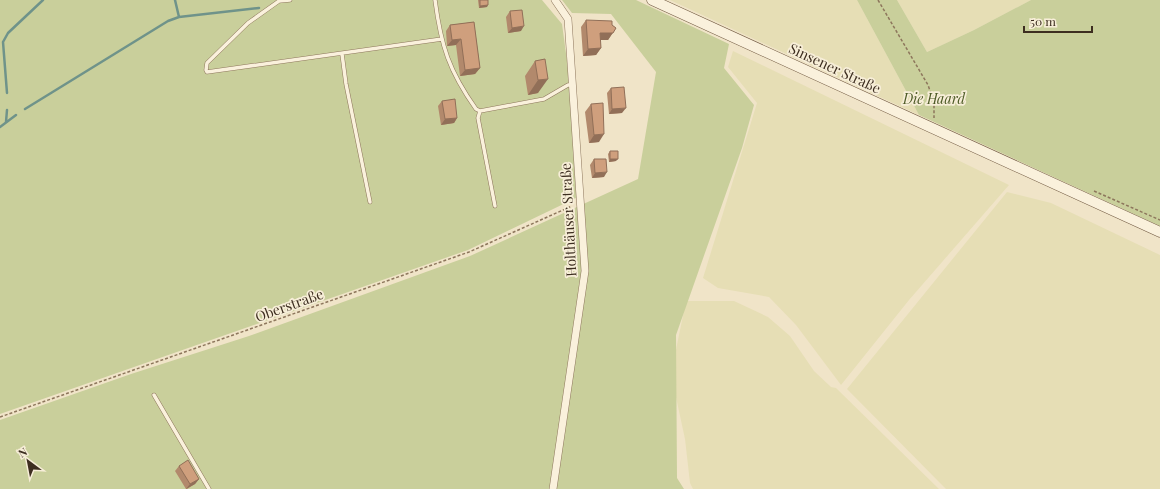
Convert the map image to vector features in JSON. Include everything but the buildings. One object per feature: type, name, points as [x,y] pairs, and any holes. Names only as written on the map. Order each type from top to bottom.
[{"type":"main road","name":"Sinsener Straße","points":[[652,0],[1160,232]]},
{"type":"street","name":"Holthäuser Straße","points":[[553,489],[585,271],[574,84],[568,19],[555,0]]},
{"type":"lane","points":[[290,0],[279,1],[248,23],[207,63],[206,70],[208,72],[232,69],[442,39]]},
{"type":"lane","points":[[435,0],[444,52],[456,80],[476,109],[480,111],[544,99],[568,85],[574,84]]},
{"type":"lane","points":[[342,54],[346,84],[370,202]]},
{"type":"lane","points":[[480,111],[478,118],[495,206]]},
{"type":"lane","points":[[154,395],[209,489]]},
{"type":"path","points":[[878,0],[928,84],[934,102],[934,118],[930,127]]},
{"type":"path","name":"Oberstraße","points":[[0,417],[469,252],[580,202]]},
{"type":"shaded area","points":[[670,0],[857,0],[919,115]]},
{"type":"shaded area","points":[[897,0],[1031,0],[974,30],[927,52]]},
{"type":"shaded area","points":[[733,51],[1009,185],[909,300],[841,385],[796,325],[769,297],[718,288],[703,278],[757,103],[728,67]]},
{"type":"shaded area","points":[[1007,192],[1051,203],[1160,255],[1160,489],[946,489],[847,389]]},
{"type":"shaded area","points":[[686,301],[734,301],[768,317],[790,336],[814,371],[831,387],[836,388],[939,489],[693,489],[690,483],[685,439],[671,374]]},
{"type":"green space","points":[[0,0],[542,0],[562,24],[570,83],[576,198],[468,250],[0,414]]},
{"type":"green space","points":[[562,0],[636,0],[729,44],[724,68],[754,105],[742,148],[676,335],[677,478],[684,489],[0,489],[0,420],[131,374],[249,336],[470,256],[638,179],[656,72],[611,14],[572,13]]},
{"type":"green space","name":"Die Haard","points":[[857,0],[897,0],[927,52],[974,30],[1031,0],[1160,0],[1160,226],[919,115]]},
{"type":"waterway","points":[[7,93],[3,42],[8,33],[43,0]]},
{"type":"waterway","points":[[175,0],[179,17]]},
{"type":"waterway","points":[[25,109],[168,21],[179,17],[259,8]]},
{"type":"waterway","points":[[6,122],[7,110]]},
{"type":"waterway","points":[[0,127],[16,115]]}]
